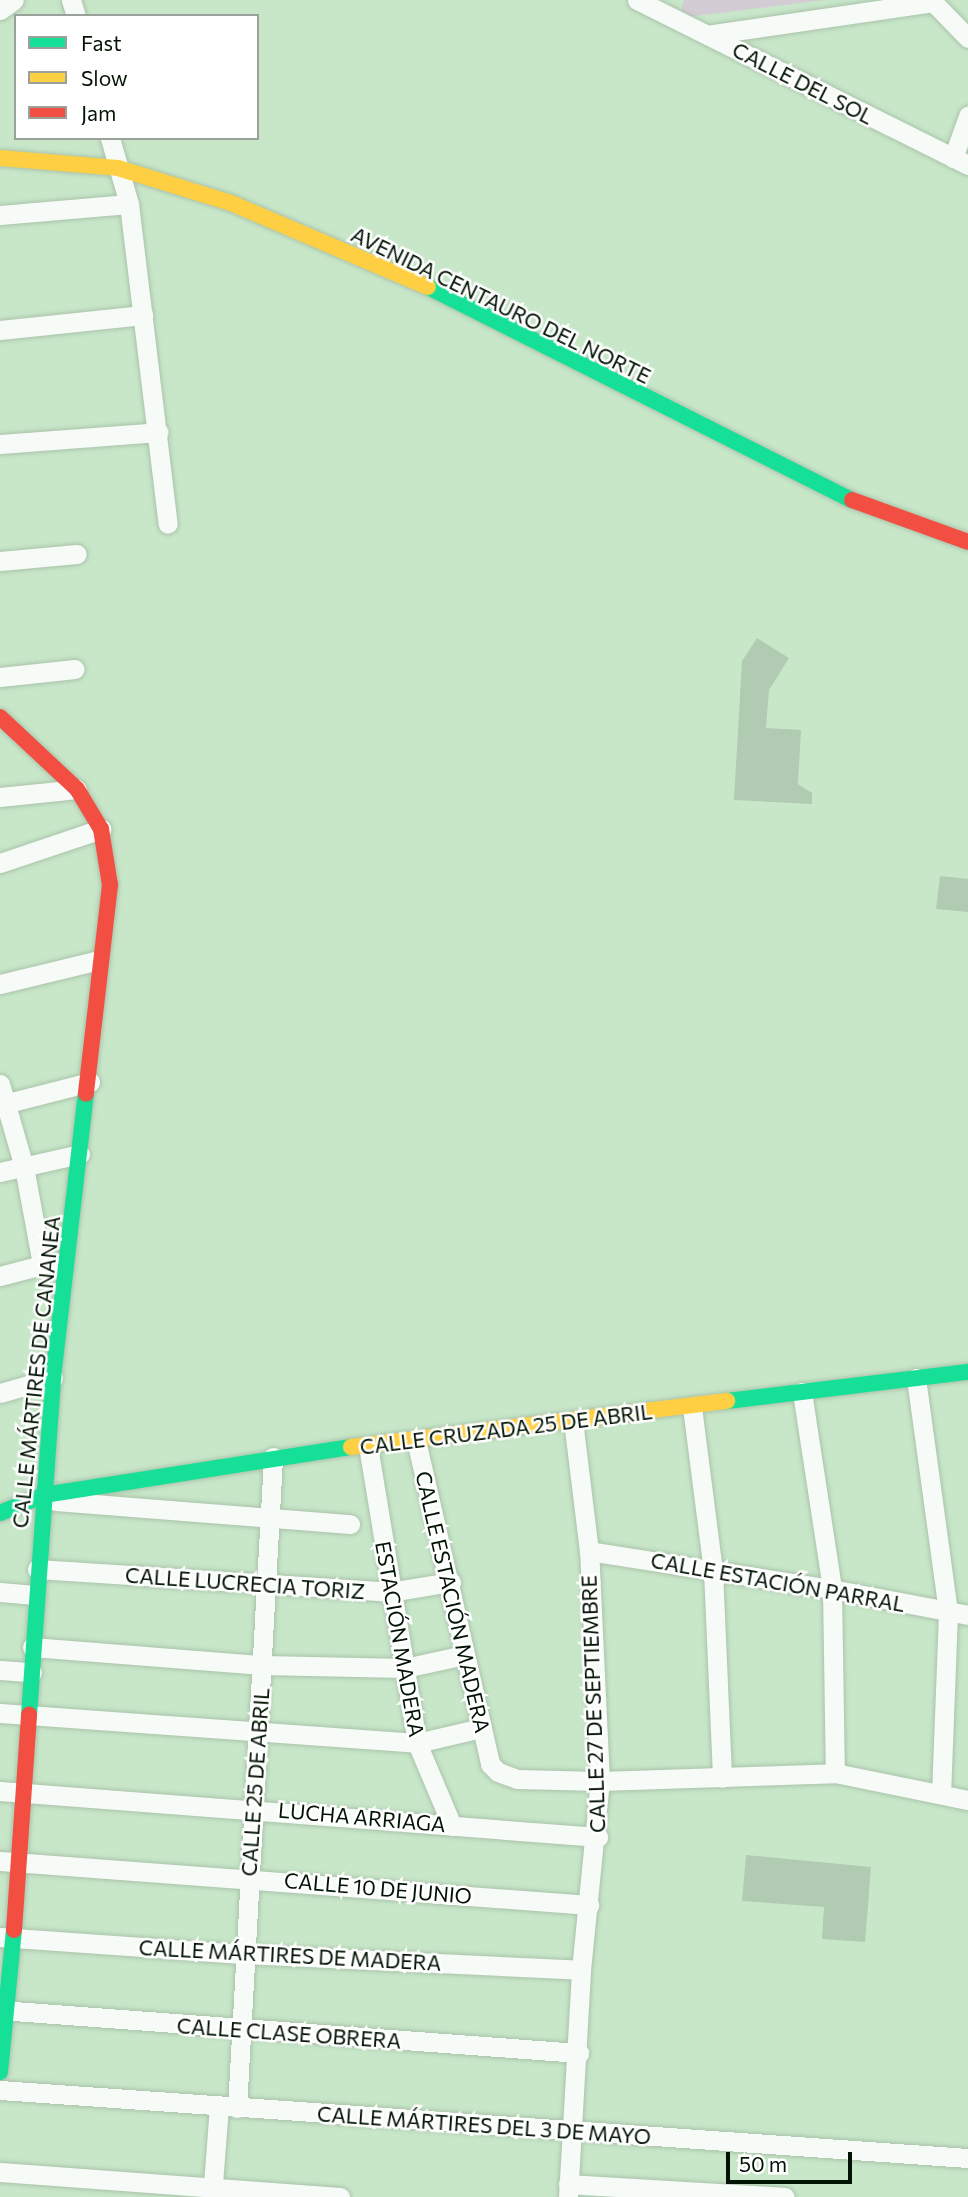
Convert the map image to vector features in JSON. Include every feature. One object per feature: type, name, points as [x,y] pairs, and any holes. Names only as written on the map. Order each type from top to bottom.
[{"type":"street","points":[[0,10],[14,0]]},
{"type":"street","points":[[706,35],[932,1],[968,38]]},
{"type":"street","name":"CALLE DEL SOL","points":[[648,3],[706,35],[960,161]]},
{"type":"street","points":[[960,161],[968,116]]},
{"type":"street","points":[[111,140],[129,204],[169,524]]},
{"type":"street","name":"AVENIDA CENTAURO DEL NORTE","points":[[0,158],[118,168],[231,203],[398,272],[838,495],[968,542]]},
{"type":"street","points":[[0,215],[129,204]]},
{"type":"street","points":[[0,330],[143,316]]},
{"type":"street","points":[[0,444],[159,432]]},
{"type":"street","points":[[0,561],[76,554]]},
{"type":"street","points":[[0,677],[75,669]]},
{"type":"street","name":"CALLE MÁRTIRES DE CANANEA","points":[[0,717],[77,789],[101,829],[110,885],[99,960],[90,1082],[53,1378],[35,1595],[21,1863],[7,1937],[0,2072]]},
{"type":"street","points":[[0,797],[77,789]]},
{"type":"street","points":[[0,863],[101,829]]},
{"type":"street","points":[[0,984],[99,960]]},
{"type":"street","points":[[3,1104],[90,1082]]},
{"type":"street","points":[[0,1084],[3,1104],[24,1167],[42,1264]]},
{"type":"street","points":[[0,1172],[79,1154]]},
{"type":"street","points":[[0,1276],[69,1258]]},
{"type":"street","name":"CALLE CRUZADA 25 DE ABRIL","points":[[0,1513],[44,1498],[273,1457],[968,1372]]},
{"type":"street","points":[[0,1393],[53,1378]]},
{"type":"street","points":[[916,1378],[948,1613],[941,1794]]},
{"type":"street","points":[[802,1392],[832,1589],[835,1773]]},
{"type":"street","points":[[692,1407],[713,1570],[722,1778]]},
{"type":"street","name":"CALLE 27 DE SEPTIEMBRE","points":[[568,2190],[570,2132],[579,2053],[581,1970],[598,1837],[600,1781],[589,1551],[573,1421]]},
{"type":"street","name":"CALLE ESTACIÓN MADERA","points":[[416,1440],[451,1582],[464,1655],[489,1764],[517,1779],[600,1781]]},
{"type":"street","name":"ESTACIÓN MADERA","points":[[369,1446],[390,1592],[417,1743],[452,1826]]},
{"type":"street","name":"CALLE 25 DE ABRIL","points":[[212,2193],[239,2030],[268,1587],[273,1457]]},
{"type":"street","points":[[44,1498],[272,1515],[350,1524]]},
{"type":"street","name":"CALLE ESTACIÓN PARRAL","points":[[589,1551],[832,1589],[968,1615]]},
{"type":"street","name":"CALLE LUCRECIA TORIZ","points":[[37,1569],[268,1587],[390,1592],[451,1582]]},
{"type":"street","points":[[0,1592],[35,1595]]},
{"type":"street","points":[[32,1647],[262,1665],[405,1668],[464,1655]]},
{"type":"street","points":[[0,1670],[32,1672]]},
{"type":"street","points":[[0,1713],[417,1743],[481,1728]]},
{"type":"street","points":[[600,1781],[835,1773],[968,1800]]},
{"type":"street","name":"LUCHA ARRIAGA","points":[[0,1791],[252,1808],[598,1837]]},
{"type":"street","name":"CALLE 10 DE JUNIO","points":[[0,1861],[589,1905]]},
{"type":"street","name":"CALLE MÁRTIRES DE MADERA","points":[[7,1937],[245,1954],[581,1970]]},
{"type":"street","name":"CALLE CLASE OBRERA","points":[[4,2011],[579,2053]]},
{"type":"street","name":"CALLE MÁRTIRES DEL 3 DE MAYO","points":[[0,2090],[968,2158]]},
{"type":"street","points":[[0,2172],[212,2193],[340,2197]]},
{"type":"street","points":[[568,2190],[785,2197]]},
{"type":"shaded area","points":[[684,0],[825,0],[679,18]]},
{"type":"building","points":[[757,638],[789,658],[769,690],[766,728],[801,730],[798,784],[812,793],[812,804],[734,800],[742,661]]},
{"type":"building","points":[[940,876],[968,879],[968,912],[936,909]]},
{"type":"building","points":[[746,1855],[871,1867],[865,1942],[822,1939],[824,1907],[742,1901]]},
{"type":"traffic: fast","points":[[428,287],[852,500]]},
{"type":"traffic: fast","points":[[29,1715],[53,1378],[86,1094]]},
{"type":"traffic: fast","points":[[727,1401],[968,1372]]},
{"type":"traffic: fast","points":[[0,1513],[44,1495],[351,1447]]},
{"type":"traffic: fast","points":[[0,2072],[14,1930]]},
{"type":"traffic: slow","points":[[0,158],[118,168],[231,203],[428,287]]},
{"type":"traffic: slow","points":[[351,1447],[727,1401]]},
{"type":"traffic: jam","points":[[852,500],[968,542]]},
{"type":"traffic: jam","points":[[0,717],[77,789],[101,829],[110,885],[86,1094]]},
{"type":"traffic: jam","points":[[14,1930],[29,1715]]}]
